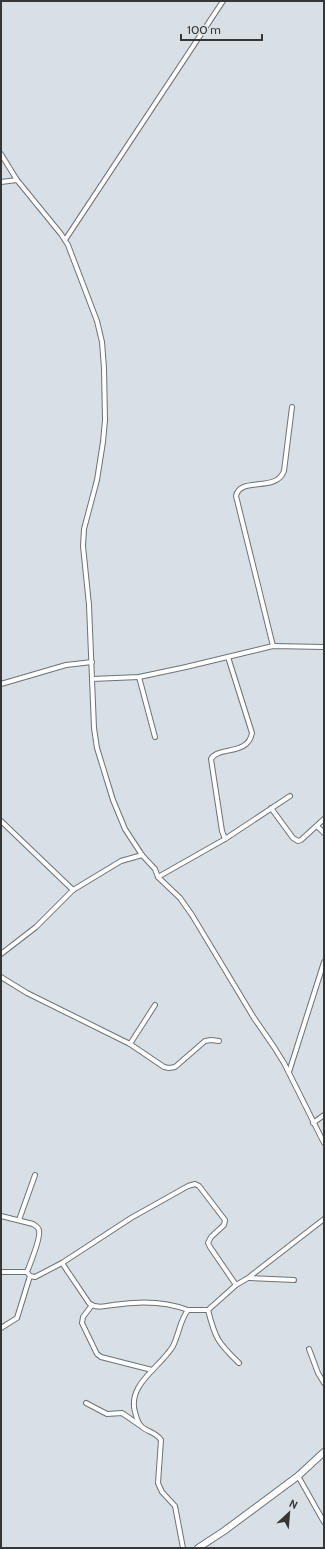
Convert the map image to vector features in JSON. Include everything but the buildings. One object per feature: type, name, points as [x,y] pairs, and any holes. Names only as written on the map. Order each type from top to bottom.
[{"type":"street","points":[[65,240],[223,1]]},
{"type":"street","points":[[1,154],[17,180],[65,240],[98,321],[102,342],[105,420],[103,442],[96,480],[84,529],[83,546],[89,605],[94,728],[97,748],[119,816],[125,829],[142,854],[155,869],[158,877],[180,898],[192,915],[254,1018],[274,1046],[289,1072],[324,1143]]},
{"type":"street","points":[[1,182],[17,180]]},
{"type":"street","points":[[272,646],[236,496],[237,492],[241,488],[276,481],[282,477],[292,407]]},
{"type":"street","points":[[92,679],[139,677],[272,646],[324,647]]},
{"type":"street","points":[[225,839],[222,831],[211,759],[215,755],[243,746],[249,742],[252,733],[228,657]]},
{"type":"street","points":[[1,684],[66,665],[92,662]]},
{"type":"street","points":[[139,677],[155,737]]},
{"type":"street","points":[[158,877],[225,839],[290,796]]},
{"type":"street","points":[[271,808],[296,840],[302,840],[324,819]]},
{"type":"street","points":[[1,821],[73,890]]},
{"type":"street","points":[[317,826],[324,833]]},
{"type":"street","points":[[1,954],[36,927],[73,890],[121,861],[142,854]]},
{"type":"street","points":[[289,1072],[324,962]]},
{"type":"street","points":[[1,977],[27,993],[130,1044],[164,1067],[175,1067],[202,1043],[208,1040],[219,1041]]},
{"type":"street","points":[[130,1044],[155,1005]]},
{"type":"street","points":[[313,1123],[324,1115]]},
{"type":"street","points":[[19,1220],[35,1175]]},
{"type":"street","points":[[27,1272],[30,1276],[35,1277],[62,1263],[131,1218],[188,1186],[195,1184],[199,1186],[225,1220],[224,1225],[211,1237],[208,1243],[236,1285]]},
{"type":"street","points":[[1,1216],[33,1224],[37,1226],[39,1230],[38,1238],[27,1272]]},
{"type":"street","points":[[62,1263],[92,1305],[154,1303],[169,1304],[188,1310],[208,1310],[236,1285],[248,1278],[324,1219]]},
{"type":"street","points":[[1,1272],[27,1272]]},
{"type":"street","points":[[1,1328],[17,1318],[30,1276]]},
{"type":"street","points":[[248,1278],[294,1280]]},
{"type":"street","points":[[92,1305],[83,1317],[82,1323],[97,1354],[106,1359],[152,1370]]},
{"type":"street","points":[[141,1426],[133,1406],[134,1398],[141,1383],[172,1347],[184,1315],[188,1310]]},
{"type":"street","points":[[208,1310],[213,1330],[218,1340],[239,1363]]},
{"type":"street","points":[[309,1349],[318,1373],[324,1383]]},
{"type":"street","points":[[86,1403],[108,1414],[122,1413],[153,1432],[160,1440],[158,1483],[162,1492],[175,1506],[183,1548]]},
{"type":"street","points":[[198,1548],[224,1531],[298,1476],[324,1452]]},
{"type":"street","points":[[298,1476],[324,1522]]}]
